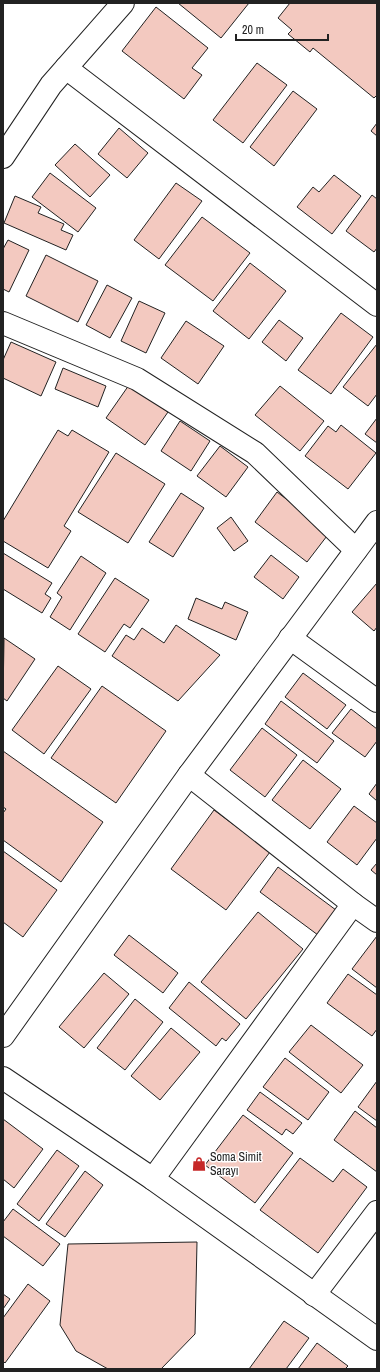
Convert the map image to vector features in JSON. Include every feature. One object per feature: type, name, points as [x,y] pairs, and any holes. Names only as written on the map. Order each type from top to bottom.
[{"type":"street","points":[[3,157],[51,85],[123,3]]},
{"type":"street","points":[[66,68],[377,306]]},
{"type":"street","points":[[3,323],[137,379],[248,449],[356,550]]},
{"type":"street","points":[[3,1036],[189,775],[377,522]]},
{"type":"street","points":[[290,638],[377,701]]},
{"type":"street","points":[[189,775],[353,904],[377,921]]},
{"type":"street","points":[[153,1179],[353,904]]},
{"type":"street","points":[[3,1078],[153,1179],[377,1339]]},
{"type":"street","points":[[314,1295],[377,1212]]},
{"type":"building","points":[[178,3],[249,3],[221,38]]},
{"type":"building","points":[[290,3],[377,4],[377,95],[374,98],[313,48],[310,52],[288,34],[292,30],[278,18]]},
{"type":"building","points":[[156,7],[208,48],[192,68],[202,75],[184,99],[122,51]]},
{"type":"building","points":[[257,63],[287,85],[243,143],[213,120]]},
{"type":"building","points":[[293,91],[317,109],[274,166],[250,147]]},
{"type":"building","points":[[377,123],[377,136],[371,131]]},
{"type":"building","points":[[119,128],[148,153],[127,178],[98,154]]},
{"type":"building","points":[[75,144],[110,175],[90,197],[55,165]]},
{"type":"building","points":[[50,173],[96,208],[78,232],[32,197]]},
{"type":"building","points":[[334,175],[361,196],[332,234],[297,207],[313,187],[319,192]]},
{"type":"building","points":[[176,183],[202,201],[159,259],[134,240]]},
{"type":"building","points":[[372,195],[377,199],[377,248],[374,252],[346,231]]},
{"type":"building","points":[[15,196],[41,207],[38,213],[64,224],[61,230],[73,235],[66,250],[4,223]]},
{"type":"building","points":[[202,217],[250,253],[213,301],[165,265]]},
{"type":"building","points":[[8,240],[29,250],[9,292],[3,289],[3,249]]},
{"type":"building","points":[[46,255],[98,281],[78,322],[26,296]]},
{"type":"building","points":[[250,263],[286,291],[249,339],[213,311]]},
{"type":"building","points":[[107,285],[132,298],[110,338],[86,325]]},
{"type":"building","points":[[139,301],[165,313],[146,353],[121,341]]},
{"type":"building","points":[[341,313],[373,337],[331,394],[298,370]]},
{"type":"building","points":[[279,320],[303,338],[286,361],[262,342]]},
{"type":"building","points":[[186,321],[224,346],[198,384],[161,358]]},
{"type":"building","points":[[11,342],[56,362],[41,396],[3,378],[3,360]]},
{"type":"building","points":[[377,344],[377,394],[368,406],[343,387]]},
{"type":"building","points":[[63,368],[106,386],[98,407],[55,389]]},
{"type":"building","points":[[129,385],[168,412],[145,445],[106,418]]},
{"type":"building","points":[[280,386],[324,421],[300,451],[255,415]]},
{"type":"building","points":[[377,418],[377,443],[365,434]]},
{"type":"building","points":[[180,421],[210,441],[191,471],[161,451]]},
{"type":"building","points":[[341,425],[376,453],[348,489],[305,456],[328,426],[336,432]]},
{"type":"building","points":[[58,430],[68,436],[72,430],[109,452],[64,526],[71,531],[48,568],[3,541],[3,521]]},
{"type":"building","points":[[220,446],[248,467],[226,497],[197,476]]},
{"type":"building","points":[[116,453],[165,484],[128,543],[78,512]]},
{"type":"building","points":[[277,492],[330,532],[307,562],[255,522]]},
{"type":"building","points":[[181,493],[204,508],[173,557],[149,542]]},
{"type":"building","points":[[231,517],[248,541],[234,551],[217,528]]},
{"type":"building","points":[[3,553],[52,583],[45,594],[51,598],[42,613],[3,589]]},
{"type":"building","points":[[271,555],[299,577],[283,599],[254,577]]},
{"type":"building","points":[[81,556],[106,573],[70,630],[50,617],[62,597],[57,593]]},
{"type":"building","points":[[115,578],[149,600],[130,628],[124,624],[105,652],[78,634]]},
{"type":"building","points":[[377,583],[377,627],[374,631],[352,612]]},
{"type":"building","points":[[196,598],[222,609],[225,602],[248,612],[236,640],[188,619]]},
{"type":"building","points":[[176,625],[220,655],[178,701],[112,656],[126,635],[134,640],[142,628],[164,643]]},
{"type":"building","points":[[4,638],[35,659],[7,701],[3,698]]},
{"type":"building","points":[[58,666],[91,689],[44,754],[12,730]]},
{"type":"building","points":[[303,673],[346,705],[327,729],[285,697]]},
{"type":"building","points":[[102,686],[166,731],[116,803],[51,758]]},
{"type":"building","points":[[281,701],[334,741],[317,763],[265,724]]},
{"type":"building","points":[[351,709],[377,729],[377,741],[365,757],[332,733]]},
{"type":"building","points":[[262,728],[297,755],[265,797],[230,770]]},
{"type":"building","points":[[3,751],[103,822],[61,882],[3,840],[3,813],[6,809],[3,807]]},
{"type":"building","points":[[303,760],[341,789],[310,829],[272,800]]},
{"type":"building","points":[[377,783],[377,801],[369,794]]},
{"type":"building","points":[[354,806],[377,823],[377,838],[357,865],[327,842]]},
{"type":"building","points":[[214,810],[270,852],[226,910],[171,869]]},
{"type":"building","points":[[3,851],[57,890],[23,937],[3,922]]},
{"type":"building","points":[[377,863],[377,875],[371,870]]},
{"type":"building","points":[[278,867],[340,913],[322,938],[260,892]]},
{"type":"building","points":[[258,912],[303,949],[246,1019],[201,982]]},
{"type":"building","points":[[129,935],[178,973],[163,993],[114,955]]},
{"type":"building","points":[[377,936],[377,988],[352,969]]},
{"type":"building","points":[[104,973],[129,994],[84,1048],[59,1027]]},
{"type":"building","points":[[348,974],[377,995],[377,1029],[372,1036],[327,1003]]},
{"type":"building","points":[[189,982],[240,1024],[226,1041],[222,1038],[216,1046],[169,1008]]},
{"type":"building","points":[[135,999],[163,1022],[125,1070],[97,1048]]},
{"type":"building","points":[[311,1025],[363,1065],[341,1093],[289,1052]]},
{"type":"building","points":[[171,1028],[200,1052],[160,1100],[131,1076]]},
{"type":"building","points":[[285,1058],[329,1092],[308,1120],[263,1087]]},
{"type":"building","points":[[377,1081],[377,1121],[358,1107]]},
{"type":"building","points":[[260,1092],[302,1123],[293,1134],[286,1129],[282,1135],[247,1110]]},
{"type":"building","points":[[355,1111],[377,1128],[377,1172],[334,1140]]},
{"type":"building","points":[[243,1115],[293,1153],[255,1203],[205,1165]]},
{"type":"building","points":[[3,1119],[43,1149],[14,1188],[3,1179]]},
{"type":"building","points":[[57,1150],[79,1166],[39,1221],[17,1204]]},
{"type":"building","points":[[300,1158],[333,1182],[343,1169],[367,1187],[318,1253],[260,1210]]},
{"type":"building","points":[[85,1171],[103,1185],[65,1237],[46,1224]]},
{"type":"building","points":[[13,1209],[60,1244],[43,1266],[3,1236],[3,1222]]},
{"type":"building","points":[[197,1242],[195,1334],[161,1369],[108,1369],[76,1351],[60,1325],[68,1244]]},
{"type":"building","points":[[28,1284],[50,1301],[5,1363],[3,1361],[3,1318]]},
{"type":"building","points":[[3,1294],[10,1299],[3,1309]]},
{"type":"building","points":[[284,1321],[309,1338],[286,1369],[249,1369]]},
{"type":"building","points":[[317,1343],[348,1366],[345,1369],[298,1369]]},
{"type":"place","name":"Soma Simit Sarayı","points":[[199,1164]]}]
